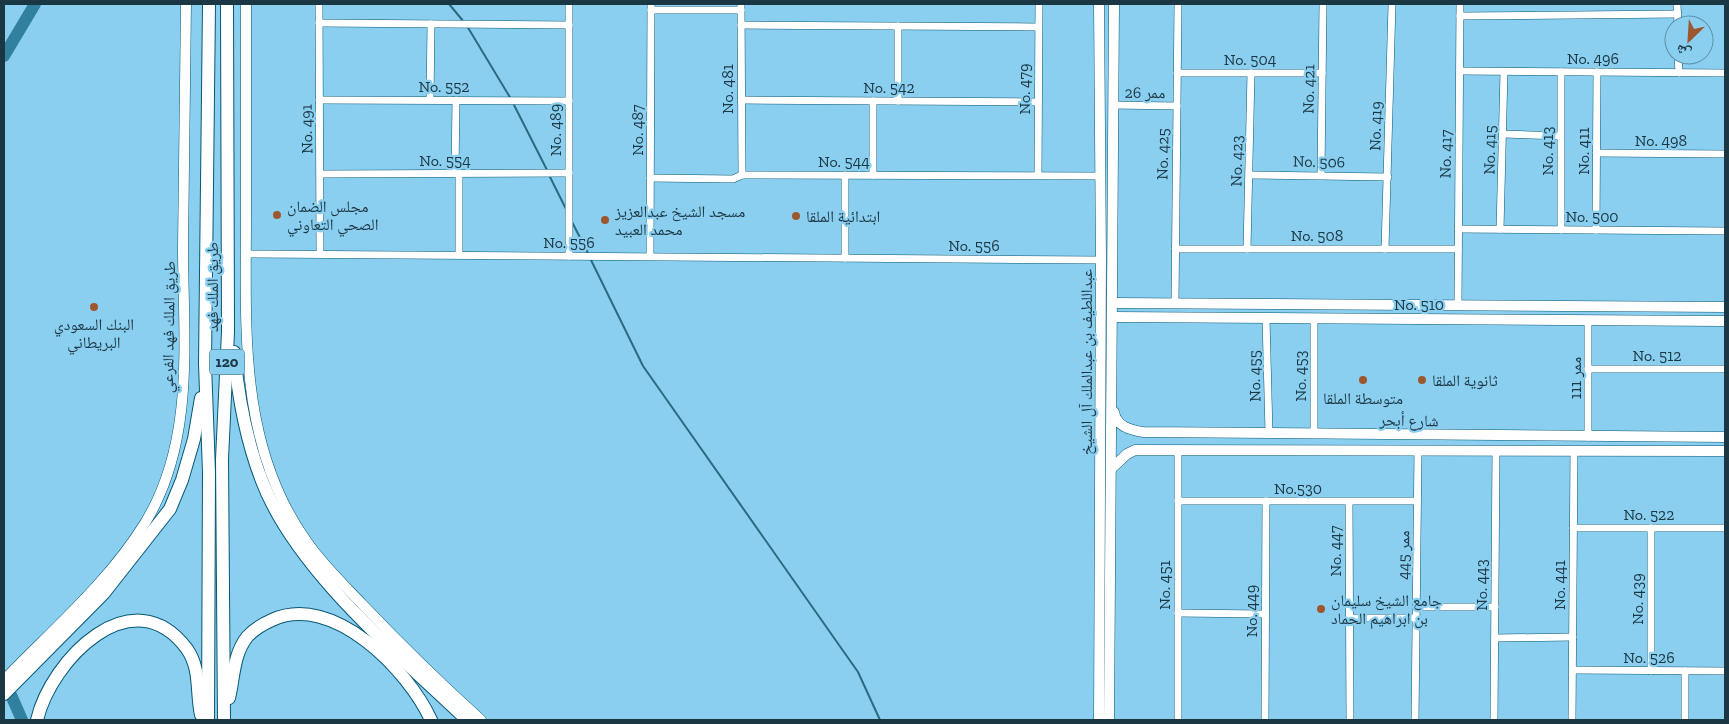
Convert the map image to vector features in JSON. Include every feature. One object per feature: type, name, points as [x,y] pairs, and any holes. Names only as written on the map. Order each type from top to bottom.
[{"type":"highway","name":"طريق الملك فهد","points":[[208,720],[209,472],[206,373],[209,4]]},
{"type":"highway","name":"طريق الملك فهد","points":[[224,720],[222,459],[228,332],[227,4]]},
{"type":"highway","points":[[228,70],[232,52],[234,4]]},
{"type":"highway","points":[[228,332],[232,338],[236,377],[247,438],[263,483],[284,522],[312,564],[368,625],[468,720]]},
{"type":"highway","points":[[4,694],[104,593],[170,509],[182,480],[194,438],[206,373]]},
{"type":"highway","points":[[224,720],[237,656],[247,637],[262,625],[282,615],[308,613],[334,621],[362,638],[375,649],[402,675],[424,705],[431,720]]},
{"type":"highway","points":[[37,720],[46,696],[58,674],[88,639],[112,626],[124,622],[141,621],[165,630],[187,650],[197,673],[202,720]]},
{"type":"street","name":"طريق الملك فهد الفرعي","points":[[4,680],[117,562],[146,522],[165,480],[178,435],[185,380],[183,247],[186,4]]},
{"type":"street","points":[[246,4],[245,336],[250,396],[263,451],[288,510],[306,541],[331,571],[383,626],[481,720]]},
{"type":"street","name":"No. 491","points":[[319,4],[320,254]]},
{"type":"street","name":"No. 489","points":[[569,4],[569,256]]},
{"type":"street","name":"No. 479","points":[[1038,175],[1039,4]]},
{"type":"street","name":"عبداللطيف بن عبدالملك آل الشيخ","points":[[1099,4],[1098,50],[1102,260],[1099,720]]},
{"type":"street","name":"عبداللطيف بن عبدالملك آل الشيخ","points":[[1109,720],[1114,4]]},
{"type":"street","name":"No. 425","points":[[1175,304],[1178,4]]},
{"type":"street","name":"No. 421","points":[[1321,175],[1323,4]]},
{"type":"street","name":"No. 419","points":[[1385,249],[1392,4]]},
{"type":"street","name":"No. 417","points":[[1458,305],[1460,4]]},
{"type":"street","points":[[1460,16],[1678,14],[1677,4]]},
{"type":"street","points":[[651,7],[741,7]]},
{"type":"street","name":"No. 487","points":[[650,256],[651,7]]},
{"type":"street","name":"No. 481","points":[[741,7],[742,175]]},
{"type":"street","points":[[319,24],[569,25]]},
{"type":"street","points":[[430,100],[431,24]]},
{"type":"street","points":[[741,25],[1038,27]]},
{"type":"street","points":[[898,26],[898,101]]},
{"type":"street","points":[[1098,50],[1114,50]]},
{"type":"street","points":[[1679,65],[1679,73]]},
{"type":"street","name":"No. 496","points":[[1460,71],[1725,73]]},
{"type":"street","name":"No. 415","points":[[1500,230],[1504,72]]},
{"type":"street","name":"No. 413","points":[[1560,72],[1561,230]]},
{"type":"street","name":"No. 411","points":[[1596,230],[1597,72]]},
{"type":"street","name":"No. 504","points":[[1177,73],[1322,73]]},
{"type":"street","name":"No. 423","points":[[1247,249],[1251,73]]},
{"type":"street","name":"No. 552","points":[[319,100],[569,101]]},
{"type":"street","points":[[456,100],[458,255]]},
{"type":"street","name":"No. 542","points":[[741,100],[1038,102]]},
{"type":"street","points":[[873,101],[874,175]]},
{"type":"street","name":"ممر 26","points":[[1114,105],[1177,106]]},
{"type":"street","points":[[1503,134],[1560,136]]},
{"type":"street","name":"No. 498","points":[[1596,153],[1725,154]]},
{"type":"street","name":"No. 554","points":[[321,174],[569,173]]},
{"type":"street","points":[[845,174],[845,258]]},
{"type":"street","name":"No. 544","points":[[650,178],[733,179],[742,175],[845,174],[1101,176]]},
{"type":"street","name":"No. 506","points":[[1250,174],[1388,177]]},
{"type":"street","name":"No. 500","points":[[1458,229],[1725,231]]},
{"type":"street","name":"No. 508","points":[[1175,250],[1458,249]]},
{"type":"street","name":"No. 556","points":[[246,254],[1102,260]]},
{"type":"street","name":"No. 510","points":[[1113,303],[1725,307]]},
{"type":"street","points":[[1125,303],[1117,311],[1118,314],[1125,317]]},
{"type":"street","points":[[1458,305],[1459,319]]},
{"type":"street","name":"No. 510","points":[[1113,317],[1725,321]]},
{"type":"street","name":"No. 455","points":[[1266,318],[1269,433]]},
{"type":"street","name":"No. 453","points":[[1314,318],[1314,433]]},
{"type":"street","name":"ممر 111","points":[[1588,320],[1588,437]]},
{"type":"street","name":"No. 512","points":[[1588,369],[1725,369]]},
{"type":"street","name":"شارع أبحر","points":[[1111,400],[1115,418],[1126,428],[1143,432],[1725,437]]},
{"type":"street","points":[[1143,432],[1138,434],[1136,443],[1146,449]]},
{"type":"street","name":"شارع أبحر","points":[[1112,468],[1127,454],[1135,450],[1146,449],[1725,451]]},
{"type":"street","name":"No. 451","points":[[1178,449],[1178,720]]},
{"type":"street","name":"ممر 445","points":[[1415,720],[1418,450]]},
{"type":"street","name":"No. 443","points":[[1494,720],[1496,450]]},
{"type":"street","name":"No. 441","points":[[1572,720],[1574,450]]},
{"type":"street","name":"No.530","points":[[1178,501],[1417,501]]},
{"type":"street","name":"No. 449","points":[[1265,720],[1266,501]]},
{"type":"street","name":"No. 447","points":[[1349,502],[1350,720]]},
{"type":"street","name":"No. 522","points":[[1573,528],[1725,528]]},
{"type":"street","name":"No. 439","points":[[1651,528],[1651,671]]},
{"type":"street","points":[[1416,607],[1495,607]]},
{"type":"street","points":[[1178,613],[1264,614]]},
{"type":"street","points":[[1350,618],[1416,618]]},
{"type":"street","points":[[1495,638],[1573,637]]},
{"type":"street","name":"No. 526","points":[[1573,670],[1725,671]]},
{"type":"street","points":[[1685,671],[1685,720]]},
{"type":"waterway","points":[[4,56],[35,4]]},
{"type":"waterway","points":[[449,4],[464,22]]},
{"type":"waterway","points":[[467,26],[511,99]]},
{"type":"waterway","points":[[513,103],[547,170]]},
{"type":"waterway","points":[[549,175],[567,211]]},
{"type":"waterway","points":[[572,222],[588,253]]},
{"type":"waterway","points":[[590,258],[643,366],[858,672],[880,720]]},
{"type":"waterway","points":[[11,695],[22,720]]},
{"type":"place","name":"مجلس الضمان الصحي التعاوني","points":[[277,215]]},
{"type":"place","name":"ابتدائية الملقا","points":[[796,216]]},
{"type":"place","name":"مسجد الشيخ عبدالعزيز محمد العبيد","points":[[605,220]]},
{"type":"place","name":"البنك السعودي البريطاني","points":[[94,307]]},
{"type":"place","name":"متوسطة الملقا","points":[[1363,380]]},
{"type":"place","name":"ثانوية الملقا","points":[[1422,380]]},
{"type":"place","name":"جامع الشيخ سليمان بن ابراهيم الحماد","points":[[1321,609]]}]
